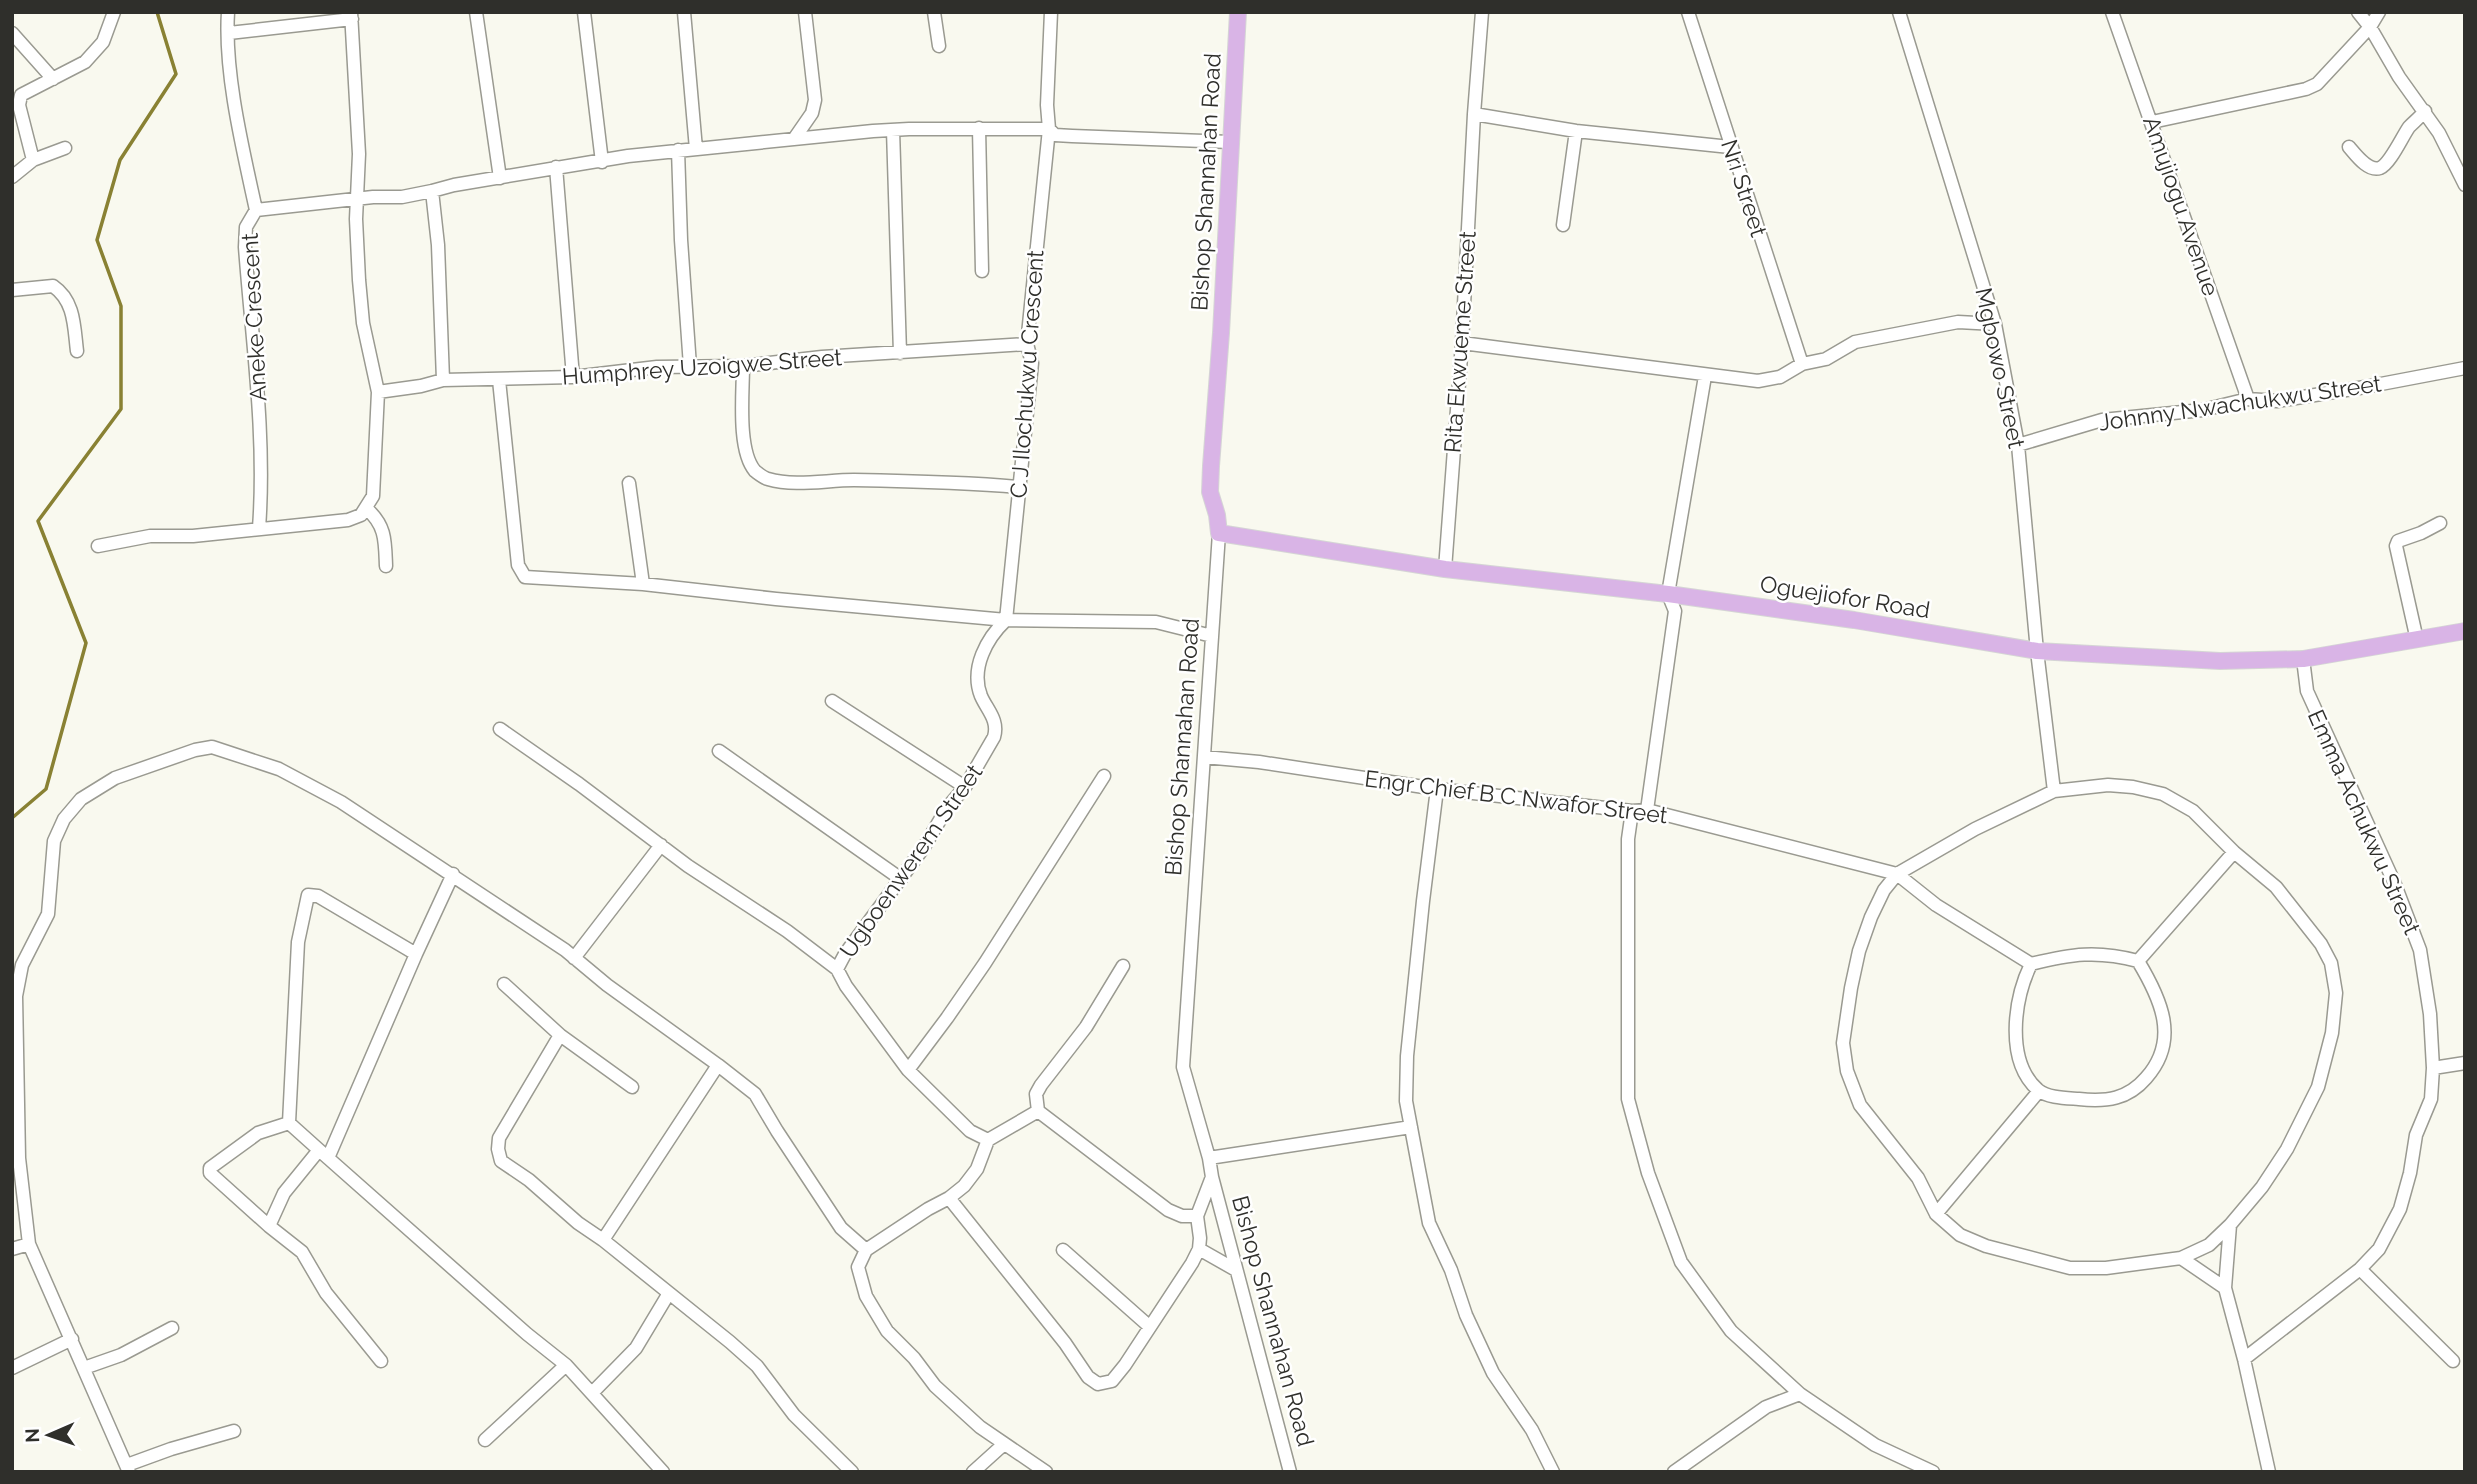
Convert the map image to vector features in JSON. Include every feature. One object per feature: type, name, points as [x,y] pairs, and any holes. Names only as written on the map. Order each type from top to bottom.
[{"type":"main road","name":"Bishop Shannahan Road","points":[[1219,533],[1210,492],[1238,12]]},
{"type":"main road","name":"Oguejiofor Road","points":[[1219,533],[1445,569],[1668,594],[1854,620],[2037,652],[2220,661],[2303,659],[2465,631]]},
{"type":"street","points":[[33,160],[20,99],[22,95],[85,62],[103,41],[114,12]]},
{"type":"street","points":[[228,12],[239,133],[256,210]]},
{"type":"street","points":[[475,12],[500,178]]},
{"type":"street","points":[[584,12],[602,162]]},
{"type":"street","points":[[684,12],[696,149]]},
{"type":"street","points":[[794,139],[812,113],[815,100],[805,12]]},
{"type":"street","points":[[934,12],[939,46]]},
{"type":"street","name":"C J Ilochukwu Crescent","points":[[1006,620],[1032,363],[1027,344],[1049,129],[1047,105],[1051,12]]},
{"type":"street","name":"Rita Ekwueme Street","points":[[1445,569],[1482,12]]},
{"type":"street","name":"Nri Street","points":[[1688,12],[1801,364]]},
{"type":"street","name":"Mgbowo Street","points":[[1899,12],[1995,324],[2018,444],[2037,652],[2054,791]]},
{"type":"street","name":"Amujiogu Avenue","points":[[2112,12],[2248,399]]},
{"type":"street","points":[[2358,12],[2370,27],[2399,78],[2439,133],[2465,185]]},
{"type":"street","points":[[2152,122],[2317,85],[2370,27],[2379,12]]},
{"type":"street","points":[[98,546],[150,536],[193,536],[348,520],[367,509],[373,496],[378,392],[363,323],[356,219],[359,154],[351,16],[229,33]]},
{"type":"street","points":[[12,33],[52,79]]},
{"type":"street","points":[[2349,147],[2362,162],[2373,168],[2380,168],[2425,111]]},
{"type":"street","points":[[1474,114],[1576,131],[1730,147]]},
{"type":"street","points":[[979,128],[982,271]]},
{"type":"street","name":"Aneke Crescent","points":[[259,528],[260,428],[246,247],[246,227],[256,210],[373,197],[402,197],[454,184],[556,167],[678,150],[834,134],[979,128],[1049,129],[1055,135],[1230,142]]},
{"type":"street","points":[[893,130],[900,353]]},
{"type":"street","points":[[1563,225],[1576,131]]},
{"type":"street","points":[[12,177],[33,160],[65,148]]},
{"type":"street","points":[[678,150],[690,366]]},
{"type":"street","points":[[556,167],[573,377]]},
{"type":"street","points":[[432,191],[438,245],[443,380]]},
{"type":"street","points":[[12,290],[53,286],[62,292],[73,314],[77,351]]},
{"type":"street","points":[[1462,343],[1758,381],[1780,377],[1801,364],[1826,359],[1855,342],[1958,322],[1995,324]]},
{"type":"street","name":"Humphrey Uzoigwe Street","points":[[378,392],[421,387],[443,380],[573,377],[690,366],[743,366],[822,357],[1027,344]]},
{"type":"street","points":[[743,366],[742,407],[748,460],[756,472],[767,479],[788,482],[850,480],[980,483],[1019,487]]},
{"type":"street","name":"Johnny Nwachukwu Street","points":[[2018,444],[2102,420],[2203,410],[2248,399],[2277,401],[2465,368]]},
{"type":"street","points":[[1647,810],[1675,611],[1668,594],[1704,376]]},
{"type":"street","points":[[499,380],[518,565],[525,577],[643,584],[803,602],[1006,620],[1156,622],[1212,636]]},
{"type":"street","points":[[629,483],[643,584]]},
{"type":"street","points":[[367,509],[378,519],[384,536],[386,566]]},
{"type":"street","points":[[2417,640],[2396,546],[2398,541],[2440,523]]},
{"type":"street","name":"Bishop Shannahan Road","points":[[1219,533],[1208,756],[1183,1068],[1209,1157],[1290,1472]]},
{"type":"street","name":"Ugboenwerem Street","points":[[988,1139],[970,1131],[908,1070],[846,986],[837,969],[845,954],[925,847],[994,737],[997,728],[981,695],[978,683],[979,666],[992,634],[1006,620]]},
{"type":"street","name":"Emma Achukwu Street","points":[[2244,1359],[2360,1269],[2379,1249],[2400,1209],[2419,1124],[2431,1099],[2433,1068],[2430,1014],[2420,950],[2394,882],[2306,691],[2303,659]]},
{"type":"street","points":[[832,701],[965,787]]},
{"type":"street","points":[[500,729],[688,866],[787,931],[837,969]]},
{"type":"street","points":[[234,1430],[171,1449],[128,1469],[29,1244],[19,1158],[16,996],[22,965],[48,914],[54,842],[64,819],[81,799],[115,778],[195,750],[212,747],[296,777],[341,802],[453,874],[574,958],[718,1065],[755,1094],[776,1131],[841,1228],[866,1250]]},
{"type":"street","points":[[719,751],[901,879]]},
{"type":"street","name":"Engr Chief B C Nwafor Street","points":[[1208,756],[1437,789],[1632,811],[1647,810],[1897,874]]},
{"type":"street","points":[[908,1070],[985,963],[1104,776]]},
{"type":"street","points":[[2108,785],[2163,794],[2193,811],[2234,852],[2276,887],[2321,944],[2331,963],[2336,993],[2332,1033],[2318,1087],[2287,1149],[2262,1187],[2209,1245],[2181,1258],[2106,1268],[2070,1268],[1986,1246],[1960,1235],[1936,1214],[1918,1178],[1860,1105],[1847,1071],[1843,1043],[1859,951],[1884,890],[1897,874],[1975,829],[2054,791],[2108,785]]},
{"type":"street","points":[[1437,789],[1407,1056],[1406,1101],[1429,1223],[1451,1269],[1466,1315],[1493,1373],[1532,1430],[1553,1472]]},
{"type":"street","points":[[1632,811],[1628,839],[1628,1099],[1648,1173],[1681,1262],[1731,1331],[1800,1394],[1875,1445],[1933,1472]]},
{"type":"street","points":[[574,958],[662,845]]},
{"type":"street","points":[[2138,961],[2234,852]]},
{"type":"street","points":[[269,1226],[284,1193],[323,1154],[453,874]]},
{"type":"street","points":[[1897,874],[1936,905],[2031,964],[2068,955],[2091,953],[2138,961],[2155,989],[2164,1021],[2165,1049],[2154,1069],[2136,1090],[2113,1099],[2088,1100],[2058,1097],[2039,1091],[2021,1064],[2017,1049],[2017,1005],[2031,964]]},
{"type":"street","points":[[289,1123],[298,942],[308,895],[318,896],[416,954]]},
{"type":"street","points":[[1123,966],[1086,1027],[1041,1085],[1036,1094],[1038,1111],[1168,1210],[1182,1216],[1197,1216]]},
{"type":"street","points":[[504,984],[560,1035],[632,1087]]},
{"type":"street","points":[[560,1035],[499,1139],[501,1161],[529,1180],[578,1223],[669,1293],[757,1367],[794,1416],[852,1472]]},
{"type":"street","points":[[2433,1068],[2465,1063]]},
{"type":"street","points":[[603,1240],[718,1065]]},
{"type":"street","points":[[1936,1214],[2039,1091]]},
{"type":"street","points":[[1038,1111],[988,1139],[977,1169],[964,1186],[866,1250],[860,1259],[859,1273],[866,1296],[887,1331],[914,1358],[935,1386],[979,1427],[1046,1472]]},
{"type":"street","points":[[289,1123],[527,1334],[566,1365],[663,1472]]},
{"type":"street","points":[[289,1123],[258,1133],[210,1168],[212,1177],[302,1252],[326,1293],[381,1361]]},
{"type":"street","points":[[1209,1157],[1411,1127]]},
{"type":"street","points":[[949,1198],[1065,1343],[1088,1377],[1098,1384],[1112,1381],[1125,1365],[1172,1296],[1199,1249],[1197,1216],[1212,1177]]},
{"type":"street","points":[[2230,1225],[2225,1287],[2269,1472]]},
{"type":"street","points":[[12,1249],[29,1244]]},
{"type":"street","points":[[1199,1249],[1236,1270]]},
{"type":"street","points":[[1063,1250],[1150,1326]]},
{"type":"street","points":[[2181,1258],[2225,1287]]},
{"type":"street","points":[[2360,1269],[2453,1360]]},
{"type":"street","points":[[592,1393],[636,1348],[669,1293]]},
{"type":"street","points":[[84,1368],[121,1355],[172,1328]]},
{"type":"street","points":[[12,1368],[72,1339]]},
{"type":"street","points":[[485,1440],[566,1365]]},
{"type":"street","points":[[1674,1472],[1766,1407],[1800,1394]]},
{"type":"street","points":[[973,1472],[1004,1444]]},
{"type":"waterway","points":[[12,818],[46,789],[86,643],[38,521],[121,409],[121,306],[97,240],[120,160],[176,74],[157,12]]}]
